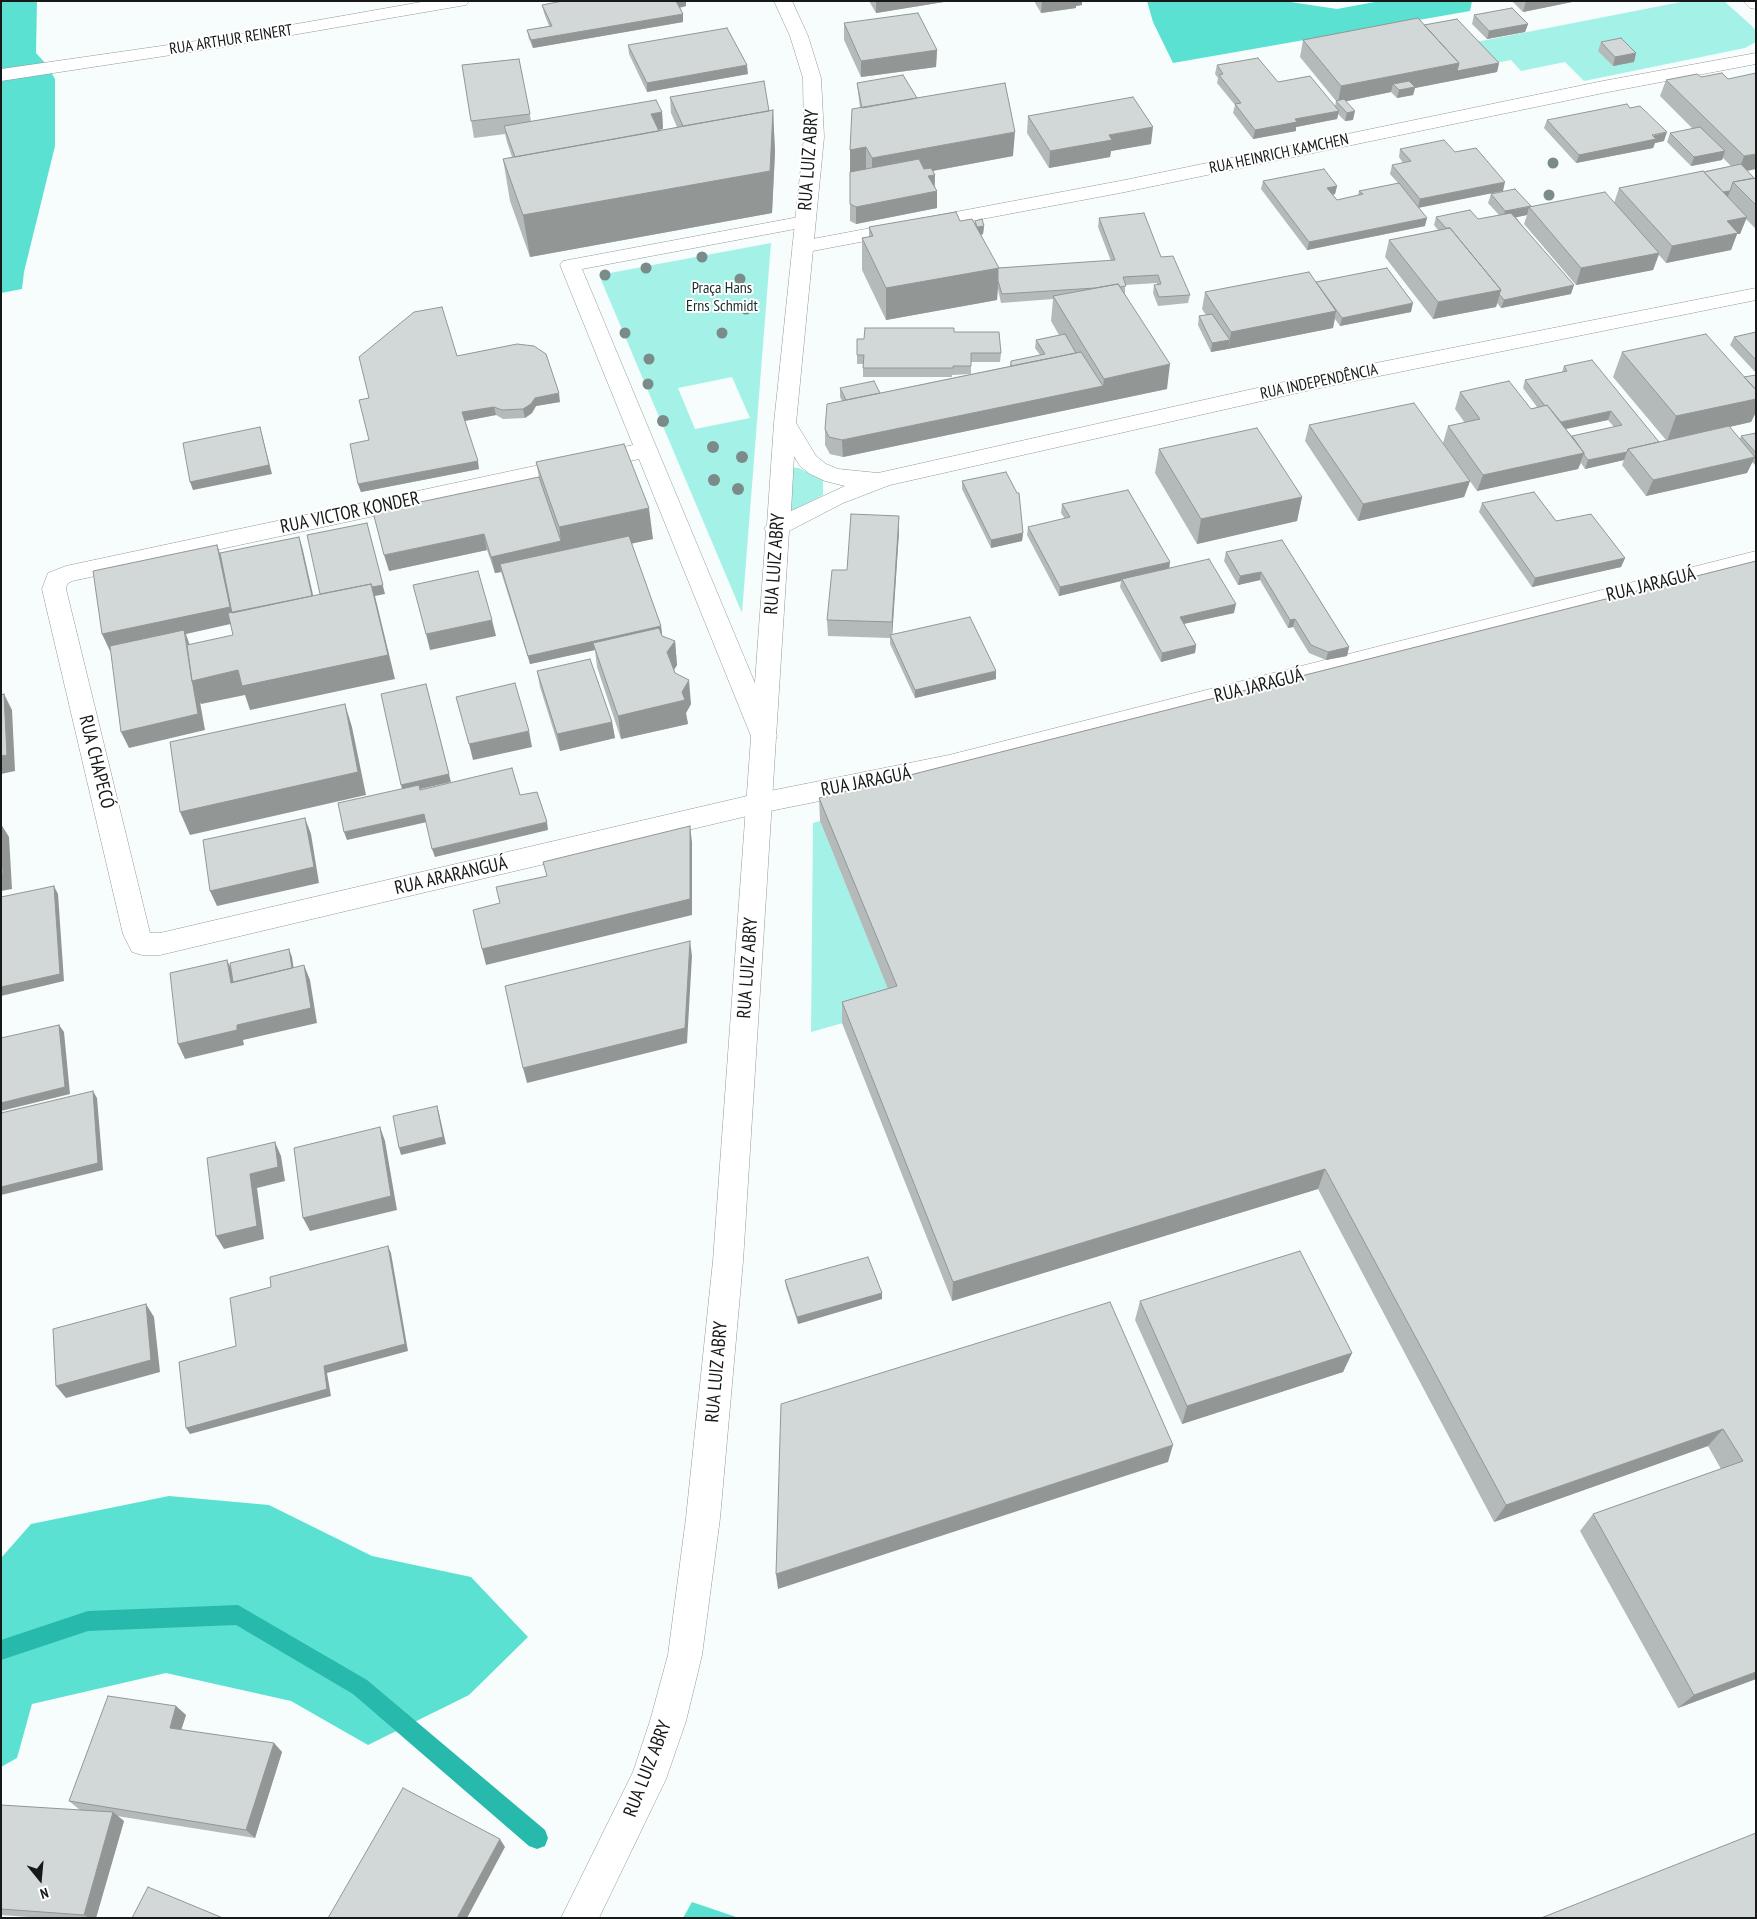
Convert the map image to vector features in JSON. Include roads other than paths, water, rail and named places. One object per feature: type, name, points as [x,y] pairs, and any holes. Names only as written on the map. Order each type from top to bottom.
[{"type":"street","name":"RUA ARTHUR REINERT","points":[[1,74],[226,41],[460,1]]},
{"type":"street","name":"RUA LUIZ ABRY","points":[[579,1918],[648,1779],[668,1721],[685,1656],[703,1518],[728,1261],[760,803],[776,528],[804,222],[814,137],[812,78],[799,36],[783,1]]},
{"type":"street","points":[[1752,1],[1756,4]]},
{"type":"street","name":"RUA HEINRICH KAMCHEN","points":[[802,247],[1125,186],[1593,89],[1756,58]]},
{"type":"street","points":[[764,736],[570,266],[804,222]]},
{"type":"street","name":"RUA INDEPENDÊNCIA","points":[[776,528],[835,498],[884,479],[1315,382],[1756,294]]},
{"type":"street","name":"RUA INDEPENDÊNCIA","points":[[785,423],[808,461],[818,469],[833,476],[857,480],[884,479]]},
{"type":"street","name":"RUA VICTOR KONDER","points":[[56,579],[66,574],[646,450]]},
{"type":"street","name":"RUA JARAGUÁ","points":[[760,803],[949,765],[1756,559]]},
{"type":"street","name":"RUA CHAPECÓ","points":[[56,579],[54,589],[137,934],[142,944]]},
{"type":"street","name":"RUA ARARANGUÁ","points":[[142,944],[160,944],[760,803]]},
{"type":"waterway","points":[[1,1650],[88,1621],[238,1615],[360,1687],[537,1838]]},
{"type":"park label","name":"Praça Hans Erns Schmidt","points":[[722,297]]}]
